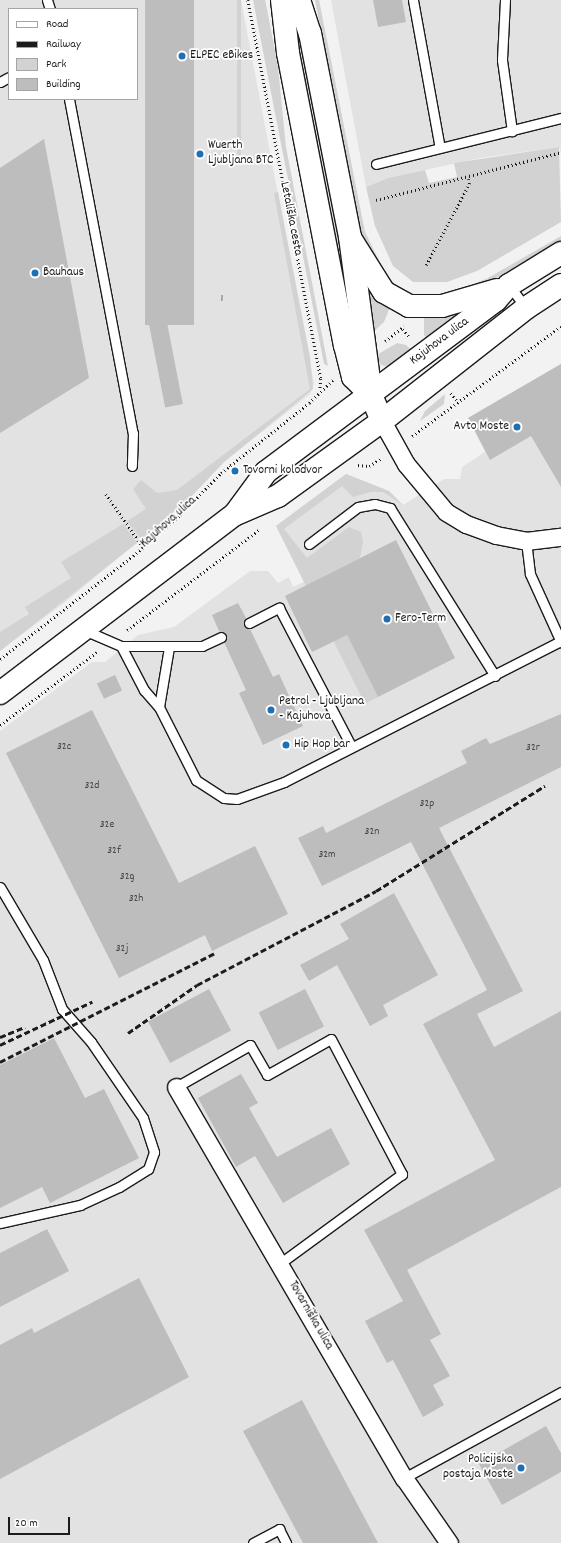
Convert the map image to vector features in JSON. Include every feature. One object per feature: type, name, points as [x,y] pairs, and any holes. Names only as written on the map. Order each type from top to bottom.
[{"type":"main road","points":[[272,0],[288,53]]},
{"type":"main road","points":[[282,0],[288,53],[350,366],[353,377],[371,395]]},
{"type":"main road","points":[[299,0],[310,33],[350,237],[371,395],[382,421]]},
{"type":"main road","points":[[310,0],[310,33]]},
{"type":"main road","points":[[350,237],[384,292],[409,306],[442,306],[509,285]]},
{"type":"main road","name":"Kajuhova ulica","points":[[234,515],[266,472],[371,395],[496,300],[509,285],[561,253]]},
{"type":"main road","name":"Kajuhova ulica","points":[[0,693],[234,515],[278,496],[382,421],[526,308],[561,285]]},
{"type":"street","points":[[382,421],[406,464],[446,512],[481,530],[526,541],[561,537]]},
{"type":"street","name":"Tovarniška ulica","points":[[176,1086],[404,1478],[449,1543]]},
{"type":"lane","points":[[413,0],[440,148]]},
{"type":"lane","points":[[505,0],[502,60],[512,131]]},
{"type":"lane","points":[[69,100],[133,433],[132,466]]},
{"type":"lane","points":[[376,164],[561,118]]},
{"type":"lane","points":[[509,285],[526,308]]},
{"type":"lane","points":[[308,544],[358,507],[375,504],[390,508],[494,676]]},
{"type":"lane","points":[[121,646],[144,690],[159,707],[196,780],[224,798],[237,799],[258,793],[494,676],[561,641],[530,574],[526,541]]},
{"type":"lane","points":[[249,623],[279,608],[351,746]]},
{"type":"lane","points":[[84,630],[121,646],[202,646],[221,637]]},
{"type":"lane","points":[[159,707],[169,647]]},
{"type":"lane","points":[[0,887],[43,960],[62,1009],[90,1042],[143,1118],[154,1152],[148,1169],[119,1187],[80,1205],[0,1223]]},
{"type":"lane","points":[[176,1086],[250,1045],[267,1075],[331,1039],[402,1174],[279,1264]]},
{"type":"lane","points":[[404,1478],[561,1392]]},
{"type":"lane","points":[[253,1543],[279,1529],[286,1543]]},
{"type":"path","name":"Letališka cesta","points":[[248,0],[321,379],[320,391]]},
{"type":"path","points":[[376,200],[468,178],[561,152]]},
{"type":"path","points":[[426,265],[469,184],[468,178]]},
{"type":"path","points":[[413,435],[561,326]]},
{"type":"path","points":[[380,345],[403,329]]},
{"type":"path","name":"Kajuhova ulica","points":[[0,659],[144,547],[230,465],[309,403],[331,381]]},
{"type":"path","points":[[354,465],[369,466],[377,462]]},
{"type":"path","points":[[230,465],[239,476]]},
{"type":"path","points":[[106,494],[144,547]]},
{"type":"path","points":[[124,632],[265,524]]},
{"type":"path","points":[[0,725],[94,654]]},
{"type":"shaded area","points":[[0,0],[241,0],[314,383],[310,394],[224,462],[190,498],[64,603],[0,651]]},
{"type":"shaded area","points":[[331,0],[561,0],[561,153],[559,147],[480,158],[388,178],[366,187]]},
{"type":"shaded area","points":[[561,364],[561,1543],[0,1543],[0,731],[92,662],[105,662],[138,635],[174,627],[250,571],[268,571],[278,583],[289,577],[293,587],[304,582],[276,526],[346,474],[389,491],[403,505],[444,479],[460,479],[462,467],[485,452],[468,418]]},
{"type":"green space","points":[[237,0],[241,0],[241,155],[237,155]]},
{"type":"green space","points":[[253,0],[265,0],[267,9],[278,67],[286,147],[328,366],[324,364]]},
{"type":"green space","points":[[293,0],[360,342],[356,346],[297,45]]},
{"type":"green space","points":[[315,0],[319,0],[365,232],[386,275],[397,286],[395,290],[365,245],[359,226]]},
{"type":"green space","points":[[559,147],[561,222],[477,271],[447,282],[413,282],[393,266],[375,226],[366,187],[388,178],[425,170],[429,183],[457,177],[454,163]]},
{"type":"green space","points":[[278,192],[310,357],[313,389],[224,462],[190,498],[142,540],[127,521],[146,509],[133,489],[141,480],[157,493],[177,490],[310,389],[274,193]]},
{"type":"green space","points":[[561,236],[561,241],[489,282],[457,295],[431,296],[457,291],[488,278]]},
{"type":"green space","points":[[365,284],[390,307],[384,322],[371,334]]},
{"type":"green space","points":[[460,314],[428,340],[424,335],[424,317]]},
{"type":"green space","points":[[397,343],[406,345],[413,351],[389,367],[381,365],[375,356]]},
{"type":"green space","points":[[445,394],[444,404],[420,421],[425,411]]},
{"type":"green space","points":[[346,474],[389,491],[403,505],[383,492],[371,492],[353,497],[342,486],[284,529],[307,558],[349,527],[361,532],[363,542],[360,558],[319,579],[378,697],[365,704],[276,526]]},
{"type":"green space","points":[[123,524],[137,543],[0,651],[0,632],[29,614],[25,607],[71,578],[61,562]]},
{"type":"building","points":[[145,0],[194,0],[194,325],[145,325]]},
{"type":"building","points":[[373,0],[402,0],[406,22],[378,27]]},
{"type":"building","name":"Bauhaus","points":[[44,139],[89,378],[0,433],[0,168]]},
{"type":"building","points":[[163,302],[183,404],[165,408],[145,305]]},
{"type":"building","name":"Avto Moste","points":[[561,364],[561,487],[531,436],[490,460],[468,418]]},
{"type":"building","name":"Fero-Term","points":[[396,540],[455,658],[378,697],[347,635],[312,652],[285,596]]},
{"type":"building","points":[[238,603],[246,618],[244,626],[250,629],[273,677],[279,674],[303,726],[263,745],[239,693],[246,690],[224,642],[227,635],[219,631],[212,615]]},
{"type":"building","points":[[115,675],[122,690],[104,699],[97,683]]},
{"type":"building","points":[[92,710],[179,883],[255,846],[288,914],[212,951],[205,935],[119,978],[6,753]]},
{"type":"building","points":[[561,714],[561,767],[439,828],[523,991],[477,1014],[494,1047],[561,1011],[561,1187],[407,1270],[441,1334],[430,1340],[450,1376],[433,1385],[444,1405],[423,1417],[393,1360],[387,1363],[365,1321],[403,1301],[364,1230],[495,1160],[423,1024],[487,990],[411,842],[322,886],[298,838],[323,826],[326,833],[467,763],[461,751],[486,738],[490,744]]},
{"type":"building","points":[[394,893],[438,975],[383,1005],[388,1016],[370,1026],[337,965],[309,981],[300,965],[349,939],[340,924]]},
{"type":"building","points":[[209,989],[231,1030],[170,1063],[148,1021]]},
{"type":"building","points":[[305,989],[324,1026],[278,1050],[259,1013]]},
{"type":"building","points":[[54,1038],[85,1098],[104,1089],[139,1158],[50,1203],[42,1187],[0,1208],[0,1065]]},
{"type":"building","points":[[241,1074],[258,1103],[249,1108],[277,1157],[331,1128],[350,1164],[283,1203],[255,1156],[236,1167],[198,1098]]},
{"type":"building","points":[[47,1229],[69,1271],[0,1307],[0,1253]]},
{"type":"building","points":[[139,1278],[189,1377],[0,1479],[0,1345],[32,1328],[34,1333]]},
{"type":"building","points":[[302,1400],[378,1543],[303,1543],[243,1431]]},
{"type":"building","name":"Policijska postaja Moste","points":[[546,1426],[561,1453],[561,1472],[502,1505],[479,1464]]},
{"type":"railway","points":[[128,1033],[197,985],[376,891],[545,786]]},
{"type":"railway","points":[[0,1062],[217,952]]},
{"type":"railway","points":[[0,1045],[92,1002]]},
{"type":"railway","points":[[0,1037],[25,1027]]},
{"type":"place","name":"ELPEC eBikes","points":[[182,56]]},
{"type":"place","name":"Wuerth Ljubljana BTC","points":[[200,154]]},
{"type":"place","name":"Bauhaus","points":[[35,273]]},
{"type":"place","name":"Avto Moste","points":[[517,427]]},
{"type":"place","name":"Tovorni kolodvor","points":[[235,471]]},
{"type":"place","name":"Fero-Term","points":[[387,619]]},
{"type":"place","name":"Petrol - Ljubljana - Kajuhova","points":[[271,710]]},
{"type":"place","name":"Hip Hop bar","points":[[286,745]]},
{"type":"place","name":"Policijska postaja Moste","points":[[521,1468]]}]
